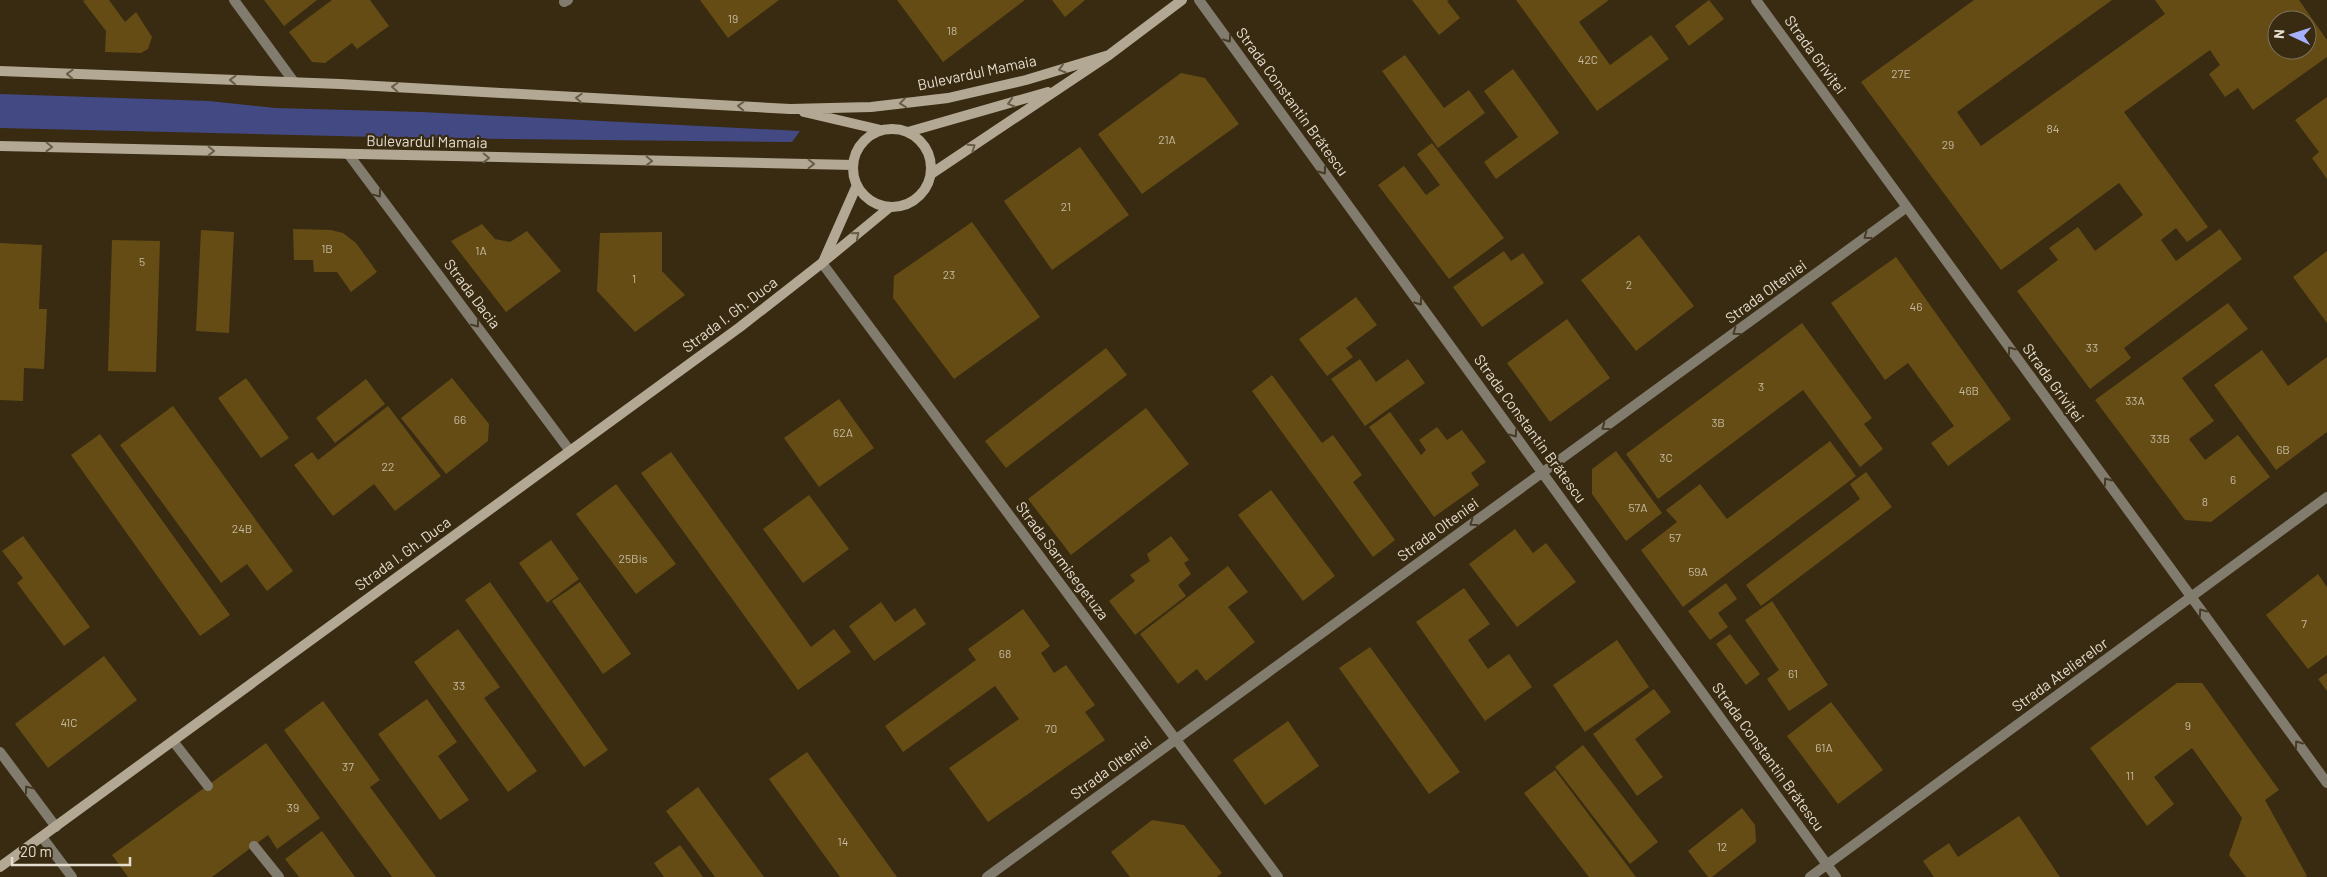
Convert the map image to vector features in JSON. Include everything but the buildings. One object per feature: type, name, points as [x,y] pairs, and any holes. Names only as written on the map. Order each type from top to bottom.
[{"type":"main road","points":[[931,174],[1108,55],[1182,0]]},
{"type":"main road","name":"Bulevardul Mamaia","points":[[0,71],[294,82],[790,109],[871,107],[948,98],[1026,80],[1108,55]]},
{"type":"main road","points":[[908,132],[1058,89]]},
{"type":"main road","name":"Bulevardul Mamaia","points":[[790,109],[881,130]]},
{"type":"main road","points":[[890,129],[908,132],[919,139],[927,149],[931,161],[931,174],[921,195],[900,207],[890,207],[870,200],[857,185],[853,165],[856,154],[870,135],[881,130],[890,129]]},
{"type":"main road","name":"Bulevardul Mamaia","points":[[0,146],[853,165]]},
{"type":"main road","name":"Strada I. Gh. Duca","points":[[822,264],[857,185]]},
{"type":"main road","name":"Strada I. Gh. Duca","points":[[0,867],[740,327],[822,264],[890,207]]},
{"type":"street","points":[[234,0],[294,82]]},
{"type":"street","name":"Strada Constantin Brătescu","points":[[1199,0],[1836,877]]},
{"type":"street","name":"Strada Griviței","points":[[1756,0],[2327,783]]},
{"type":"street","name":"Strada Dacia","points":[[349,155],[570,451]]},
{"type":"street","name":"Strada Olteniei","points":[[987,877],[1907,207]]},
{"type":"street","name":"Strada Sarmisegetuza","points":[[822,264],[1278,877]]},
{"type":"street","name":"Strada Atelierelor","points":[[1810,877],[2327,497]]},
{"type":"street","points":[[173,741],[208,786]]},
{"type":"street","points":[[0,752],[56,827]]},
{"type":"street","points":[[42,837],[72,877]]},
{"type":"street","points":[[254,846],[279,877]]},
{"type":"shaded area","points":[[0,94],[209,101],[275,108],[421,112],[800,131],[792,142],[419,138],[0,128]]}]
